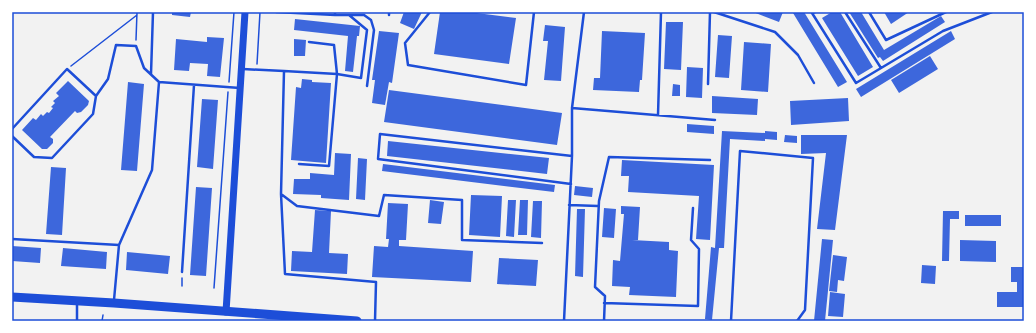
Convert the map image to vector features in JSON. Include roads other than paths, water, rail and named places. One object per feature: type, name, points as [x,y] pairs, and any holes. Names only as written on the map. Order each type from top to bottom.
[{"type":"highway","points":[[12,297],[357,321]]},
{"type":"main road","points":[[226,312],[245,12]]},
{"type":"lane","points":[[151,74],[153,12]]},
{"type":"lane","points":[[276,12],[349,15],[364,14],[371,20],[374,30],[367,86]]},
{"type":"lane","points":[[430,12],[405,43],[408,65],[526,85],[534,12]]},
{"type":"lane","points":[[564,321],[571,184],[572,108],[584,12]]},
{"type":"lane","points":[[658,115],[661,12]]},
{"type":"lane","points":[[708,84],[710,12]]},
{"type":"lane","points":[[714,12],[775,32],[798,55],[814,83]]},
{"type":"lane","points":[[815,12],[812,13],[856,83],[943,31],[992,12]]},
{"type":"lane","points":[[845,12],[881,68]]},
{"type":"lane","points":[[869,12],[886,40],[946,12]]},
{"type":"lane","points":[[242,68],[337,74],[361,78],[367,30],[349,15]]},
{"type":"lane","points":[[299,164],[329,166],[337,74],[334,45],[309,42]]},
{"type":"lane","points":[[12,136],[34,156],[52,158],[93,114],[96,96],[108,79],[116,45],[136,46],[144,68],[159,82],[241,88]]},
{"type":"lane","points":[[12,129],[67,69],[96,96]]},
{"type":"lane","points":[[284,71],[281,194],[285,274],[376,282],[376,321]]},
{"type":"lane","points":[[114,303],[119,245],[152,170],[159,82]]},
{"type":"lane","points":[[182,272],[194,85]]},
{"type":"lane","points":[[572,108],[715,120]]},
{"type":"lane","points":[[571,184],[378,159],[380,134],[572,156]]},
{"type":"lane","points":[[731,321],[740,151],[813,158],[805,310],[797,321]]},
{"type":"lane","points":[[604,321],[605,296],[595,287],[598,206],[609,157],[710,160]]},
{"type":"lane","points":[[281,194],[297,206],[379,216],[384,195],[462,200],[462,240],[542,243]]},
{"type":"lane","points":[[570,205],[598,206]]},
{"type":"lane","points":[[604,303],[698,306],[699,249],[691,240],[693,208]]},
{"type":"lane","points":[[12,239],[119,245]]},
{"type":"lane","points":[[77,301],[77,321]]}]
